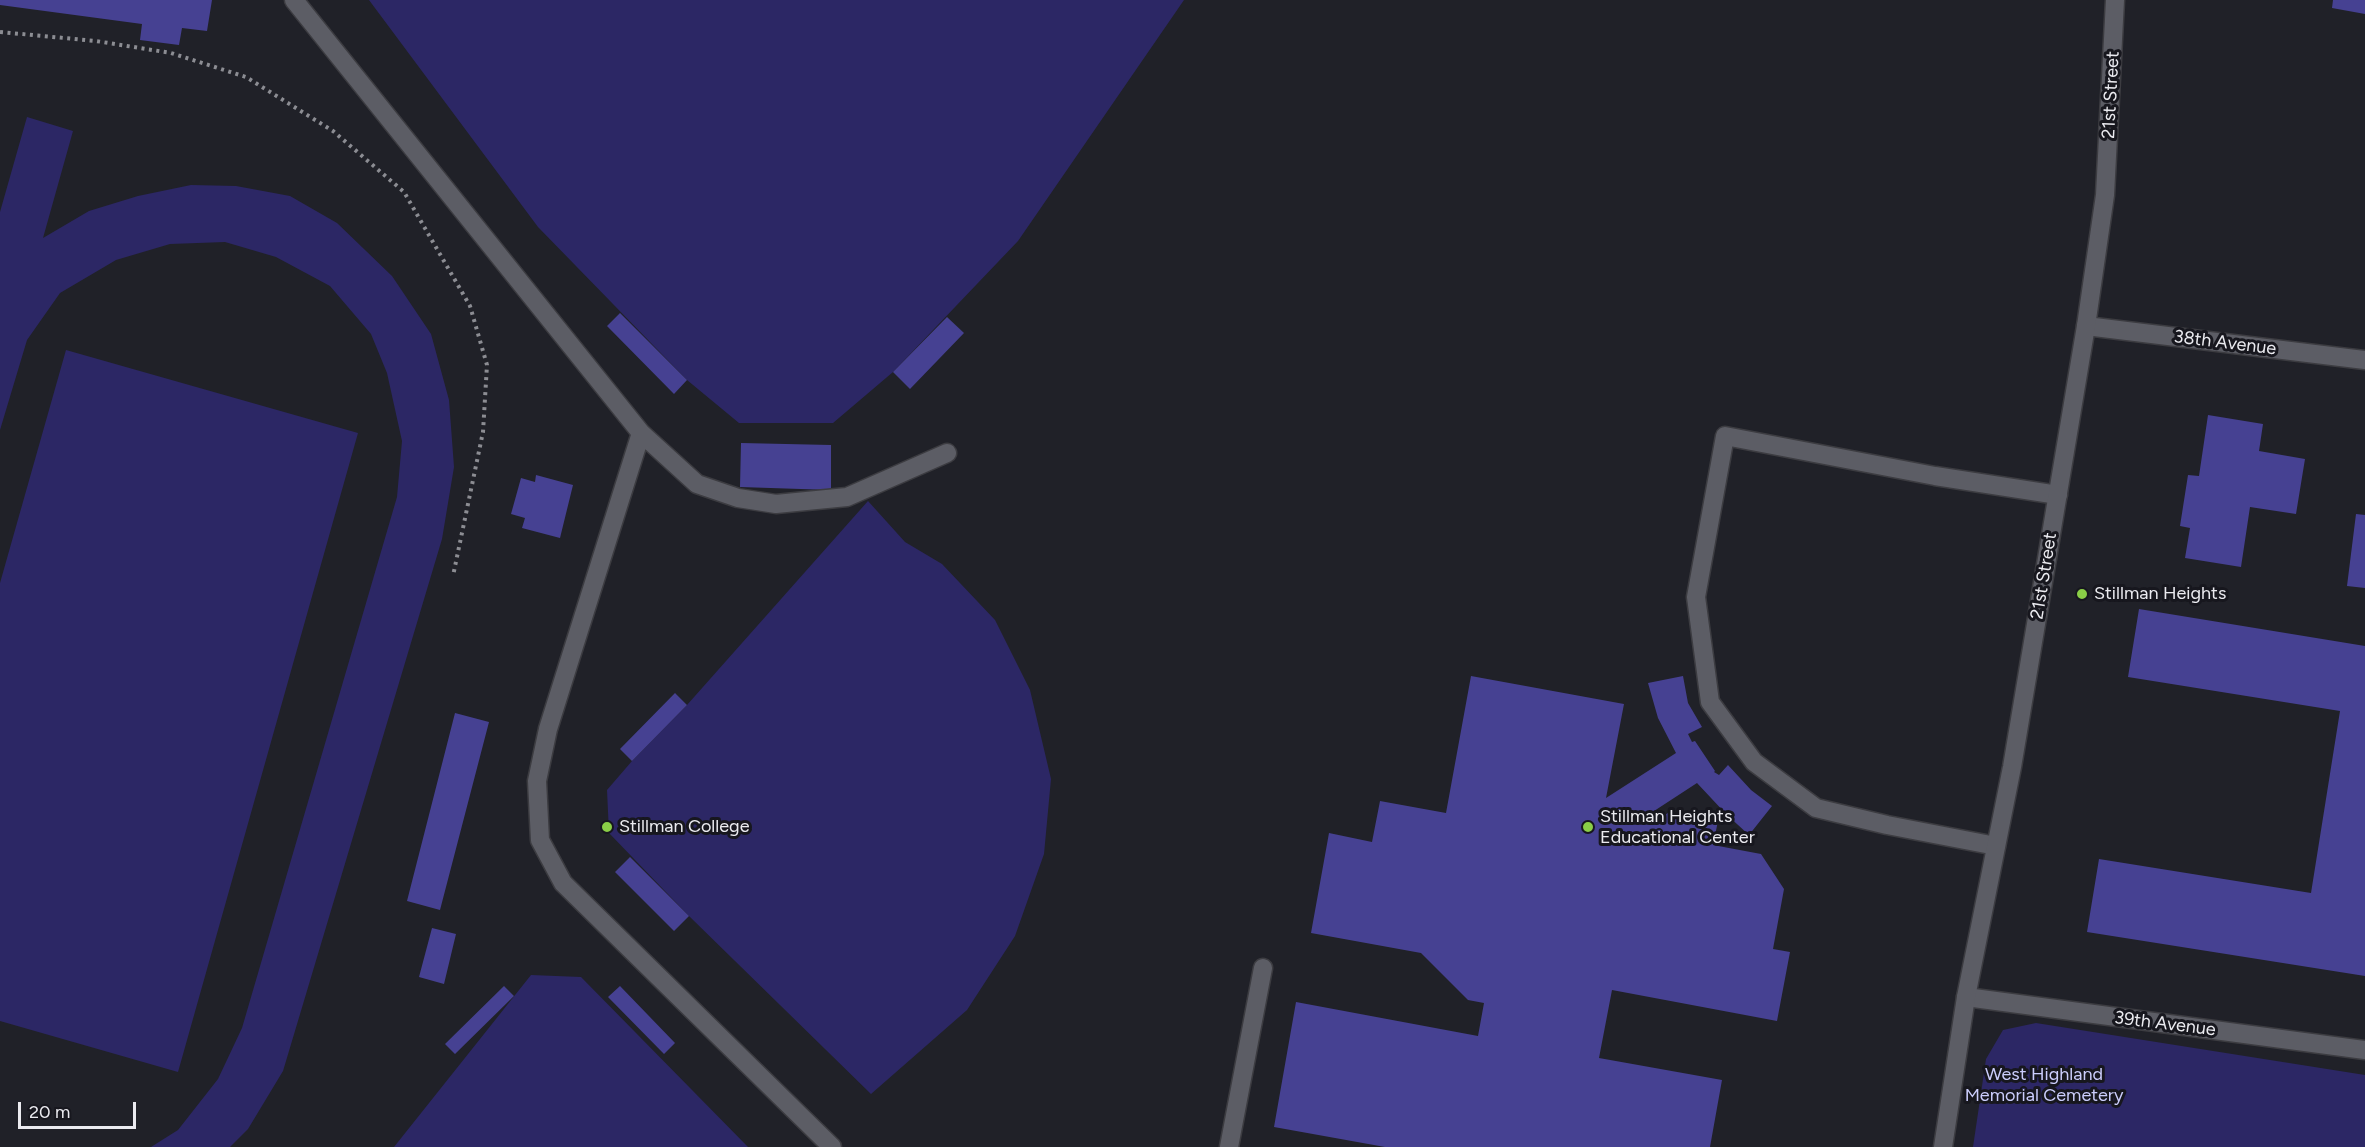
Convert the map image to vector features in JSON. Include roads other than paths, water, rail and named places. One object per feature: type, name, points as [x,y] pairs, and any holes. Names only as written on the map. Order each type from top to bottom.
[{"type":"street","points":[[294,0],[641,434],[697,484],[738,498],[776,504],[847,497],[947,453]]},
{"type":"street","name":"21st Street","points":[[1942,1147],[1966,997],[2012,767],[2086,326],[2105,195],[2115,0]]},
{"type":"street","name":"38th Avenue","points":[[2086,326],[2365,360]]},
{"type":"street","points":[[641,434],[548,729],[537,781],[540,840],[563,883],[832,1147]]},
{"type":"street","points":[[1996,846],[1887,825],[1816,808],[1754,762],[1710,702],[1696,597],[1725,436],[1935,476],[2058,495]]},
{"type":"street","points":[[1229,1147],[1263,968]]},
{"type":"street","name":"39th Avenue","points":[[1966,997],[2365,1050]]},
{"type":"place","name":"Stillman Heights","points":[[2082,594]]},
{"type":"place","name":"Stillman College","points":[[607,827]]},
{"type":"place","name":"Stillman Heights Educational Center","points":[[1588,827]]},
{"type":"park label","name":"West Highland Memorial Cemetery","points":[[2044,1085]]}]
